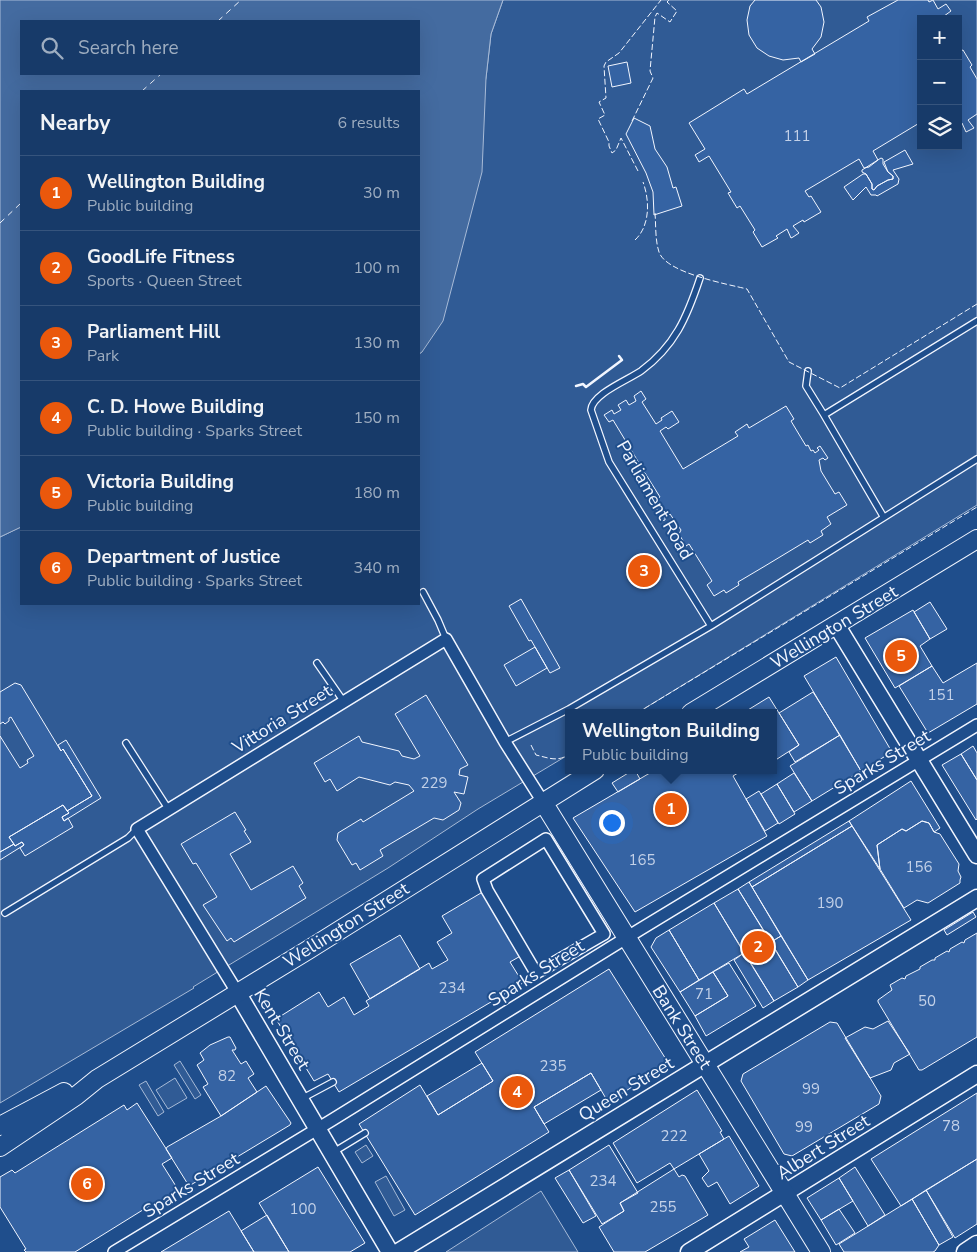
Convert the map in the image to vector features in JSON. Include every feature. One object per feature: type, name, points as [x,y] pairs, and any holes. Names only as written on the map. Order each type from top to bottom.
[{"type":"main road","name":"Wellington Street","points":[[698,709],[837,626],[977,539]]},
{"type":"main road","points":[[837,626],[977,855]]},
{"type":"main road","name":"Wellington Street","points":[[0,1147],[76,1096],[97,1079],[308,950],[588,774]]},
{"type":"main road","name":"Bank Street","points":[[543,802],[820,1252]]},
{"type":"main road","name":"Queen Street","points":[[398,1252],[977,898]]},
{"type":"main road","name":"Kent Street","points":[[237,992],[390,1252]]},
{"type":"main road","name":"Albert Street","points":[[689,1252],[977,1074]]},
{"type":"main road","name":"Wellington Street","points":[[0,1126],[72,1088],[97,1079]]},
{"type":"main road","points":[[965,1252],[977,1244]]},
{"type":"street","name":"Vittoria Street","points":[[138,829],[446,639]]},
{"type":"street","points":[[446,639],[505,742],[543,802]]},
{"type":"street","name":"Sparks Street","points":[[114,1252],[977,725]]},
{"type":"street","name":"Kent Street","points":[[138,829],[237,992]]},
{"type":"street","points":[[546,839],[604,934],[536,974],[487,890],[483,879],[546,839]]},
{"type":"lane","name":"Parliament Road","points":[[700,278],[686,319],[667,346],[643,369],[597,398],[591,410],[609,462],[711,626]]},
{"type":"lane","points":[[824,415],[977,321]]},
{"type":"lane","points":[[808,371],[806,386],[884,516]]},
{"type":"lane","points":[[569,709],[711,626],[977,459]]},
{"type":"lane","points":[[423,592],[446,639]]},
{"type":"lane","points":[[317,663],[344,702]]},
{"type":"lane","points":[[505,742],[565,711]]},
{"type":"lane","points":[[126,743],[169,810]]},
{"type":"lane","points":[[5,913],[124,840],[138,829]]},
{"type":"lane","points":[[301,1099],[333,1082]]},
{"type":"lane","points":[[332,1153],[365,1133]]},
{"type":"shaded area","points":[[0,0],[503,0],[491,34],[486,78],[482,172],[443,321],[420,353],[420,90],[20,90],[20,527],[0,537]]},
{"type":"shaded area","points":[[503,0],[977,0],[977,505],[644,709],[565,709],[565,757],[478,809],[388,868],[194,988],[0,1103],[0,537],[20,527],[20,605],[420,605],[420,353],[422,352],[486,78],[491,34]]},
{"type":"shaded area","points":[[180,1061],[201,1095],[195,1099],[174,1065]]},
{"type":"shaded area","points":[[175,1078],[187,1098],[168,1109],[156,1090]]},
{"type":"shaded area","points":[[146,1081],[164,1112],[158,1116],[139,1085]]},
{"type":"shaded area","points":[[366,1145],[373,1156],[362,1163],[355,1152]]},
{"type":"shaded area","points":[[386,1176],[405,1210],[394,1216],[375,1182]]},
{"type":"shaded area","points":[[541,1191],[578,1252],[446,1252]]},
{"type":"building","points":[[755,0],[816,0],[821,7],[824,22],[821,37],[812,49],[815,54],[801,62],[799,58],[783,60],[769,56],[757,48],[749,35],[747,20],[750,6]]},
{"type":"building","points":[[898,0],[928,0],[929,2],[933,0],[938,9],[946,4],[951,11],[946,15],[917,15],[917,124],[873,151],[878,160],[869,167],[864,168],[859,159],[805,191],[809,197],[811,196],[821,212],[793,226],[799,233],[793,237],[791,238],[787,229],[776,236],[778,238],[762,247],[753,232],[755,230],[740,206],[737,208],[728,193],[731,192],[709,156],[699,162],[695,155],[705,149],[689,123],[744,89],[747,94],[869,21],[867,17]]},
{"type":"building","points":[[963,50],[972,65],[970,67],[977,79],[977,114],[968,120],[974,128],[966,132],[962,123]]},
{"type":"building","points":[[627,62],[631,83],[612,87],[608,66]]},
{"type":"building","points":[[634,118],[650,126],[655,149],[667,167],[673,188],[676,187],[682,206],[654,215],[653,192],[646,173],[626,134]]},
{"type":"building","points":[[905,150],[913,164],[893,170],[899,179],[898,184],[877,196],[871,195],[866,187],[853,200],[844,187],[863,174],[866,174],[874,190],[877,186],[893,179],[884,162]]},
{"type":"building","points":[[881,158],[893,179],[877,186],[874,190],[862,170]]},
{"type":"building","points":[[641,391],[646,399],[642,402],[656,424],[662,420],[661,418],[672,411],[679,422],[668,429],[666,427],[660,431],[683,469],[738,436],[735,432],[747,424],[749,428],[786,406],[794,419],[791,421],[806,446],[808,445],[811,451],[813,450],[815,453],[819,450],[817,448],[820,446],[828,458],[819,460],[821,471],[835,494],[839,492],[847,505],[827,517],[831,524],[821,531],[823,535],[810,543],[808,540],[738,582],[739,585],[726,593],[724,590],[714,596],[707,585],[712,581],[689,544],[686,546],[679,534],[681,530],[670,514],[665,517],[665,520],[661,521],[659,518],[661,515],[654,505],[651,505],[650,500],[660,497],[645,473],[641,474],[636,465],[639,463],[613,420],[609,422],[604,415],[612,410],[614,414],[621,410],[618,405],[626,400],[629,405],[636,401],[634,396]]},
{"type":"building","points":[[521,599],[560,668],[550,673],[509,606]]},
{"type":"building","points":[[930,602],[947,629],[930,639],[914,612]]},
{"type":"building","points":[[913,610],[930,639],[920,646],[932,666],[895,688],[865,638]]},
{"type":"building","points":[[535,647],[547,668],[516,686],[504,665]]},
{"type":"building","points":[[836,657],[892,752],[861,771],[804,676]]},
{"type":"building","points":[[977,663],[977,704],[928,733],[899,686],[932,666],[943,683]]},
{"type":"building","points":[[15,683],[21,685],[61,751],[63,749],[92,796],[67,811],[63,805],[9,837],[14,844],[0,852],[0,736],[20,768],[28,763],[27,760],[34,756],[11,717],[5,724],[3,722],[0,724],[0,692]]},
{"type":"building","points":[[813,692],[840,735],[795,762],[789,752],[799,745],[779,713]]},
{"type":"building","points":[[426,695],[468,765],[460,769],[459,775],[468,777],[464,794],[454,792],[461,803],[459,810],[443,820],[434,818],[380,850],[383,856],[360,870],[356,863],[352,865],[337,840],[338,833],[361,819],[363,822],[414,791],[409,785],[395,782],[390,785],[359,777],[337,791],[330,779],[325,782],[314,763],[359,736],[362,742],[399,751],[402,756],[414,759],[420,756],[395,714]]},
{"type":"building","points":[[769,697],[776,709],[750,709]]},
{"type":"building","points":[[777,710],[799,745],[777,759]]},
{"type":"building","points":[[840,735],[861,771],[812,801],[790,766]]},
{"type":"building","points":[[66,740],[101,798],[64,821],[62,817],[69,813],[67,811],[92,796],[63,749],[61,751],[58,745]]},
{"type":"building","points":[[973,746],[977,753],[977,780],[961,754]]},
{"type":"building","points":[[961,754],[977,780],[976,820],[942,765]]},
{"type":"building","points":[[794,773],[812,801],[794,812],[777,784]]},
{"type":"building","points":[[627,774],[637,774],[640,779],[618,792],[612,783]]},
{"type":"building","points":[[648,774],[736,774],[733,776],[767,836],[635,912],[573,818]]},
{"type":"building","points":[[911,781],[940,828],[934,832],[929,823],[922,821],[906,831],[902,829],[877,845],[880,869],[849,821]]},
{"type":"building","points":[[777,784],[795,814],[779,824],[761,794]]},
{"type":"building","points":[[759,791],[778,823],[765,831],[746,799]]},
{"type":"building","points":[[63,805],[69,813],[62,817],[64,821],[68,818],[73,827],[25,856],[20,848],[24,845],[22,842],[15,846],[9,837]]},
{"type":"building","points":[[235,812],[251,842],[230,854],[251,890],[293,866],[303,883],[299,886],[306,898],[234,942],[231,938],[227,941],[203,905],[217,897],[196,863],[193,864],[181,844]]},
{"type":"building","points":[[849,821],[852,826],[752,887],[749,882]]},
{"type":"building","points":[[922,821],[929,823],[934,832],[940,834],[959,864],[960,883],[928,903],[917,900],[904,908],[880,869],[877,845],[902,829],[906,831]]},
{"type":"building","points":[[852,826],[911,920],[808,980],[752,887]]},
{"type":"building","points":[[22,842],[24,845],[0,860],[0,852]]},
{"type":"building","points":[[749,882],[781,936],[771,942],[738,889]]},
{"type":"building","points":[[738,889],[798,987],[774,1001],[714,903]]},
{"type":"building","points":[[486,890],[524,954],[510,962],[523,983],[339,1092],[328,1074],[314,1081],[276,1019],[319,992],[328,1007],[344,997],[354,1015],[369,1006],[366,1001],[429,963],[432,969],[448,960],[437,942],[452,933],[442,916]]},
{"type":"building","points":[[714,903],[744,953],[699,980],[669,930]]},
{"type":"building","points":[[973,912],[976,917],[947,935],[944,930]]},
{"type":"building","points":[[669,930],[699,980],[680,992],[651,947],[656,938]]},
{"type":"building","points":[[977,933],[977,1037],[919,1070],[878,1000],[892,990],[890,985],[902,978],[905,979],[906,976],[920,969],[920,967],[935,960],[935,958],[947,951],[949,952],[950,949],[962,942],[964,943],[965,940]]},
{"type":"building","points":[[400,935],[420,969],[370,999],[350,964]]},
{"type":"building","points":[[781,936],[808,980],[798,987],[771,942]]},
{"type":"building","points":[[744,953],[774,1001],[763,1008],[734,960]]},
{"type":"building","points":[[729,963],[756,1006],[706,1036],[695,1016],[728,996],[713,972]]},
{"type":"building","points":[[609,969],[669,1064],[608,1102],[591,1073],[534,1107],[549,1132],[415,1215],[359,1124],[420,1085],[438,1115],[493,1081],[475,1052]]},
{"type":"building","points":[[713,972],[728,996],[695,1016],[680,992]]},
{"type":"building","points":[[888,1021],[910,1054],[894,1063],[891,1070],[870,1078],[845,1038],[865,1027],[873,1029]]},
{"type":"building","points":[[830,1022],[837,1023],[881,1096],[879,1104],[792,1156],[784,1154],[741,1081],[743,1074]]},
{"type":"building","points":[[230,1037],[236,1048],[232,1050],[241,1064],[246,1061],[254,1074],[248,1078],[257,1092],[221,1116],[203,1087],[208,1084],[197,1065],[204,1060],[200,1053],[210,1045]]},
{"type":"building","points":[[482,1063],[493,1081],[438,1115],[427,1096]]},
{"type":"building","points":[[591,1073],[601,1090],[544,1124],[534,1107]]},
{"type":"building","points":[[266,1086],[291,1123],[290,1125],[189,1186],[166,1149],[167,1147],[221,1116]]},
{"type":"building","points":[[697,1090],[722,1131],[720,1132],[724,1139],[674,1169],[670,1163],[637,1183],[613,1143]]},
{"type":"building","points":[[977,1093],[977,1159],[901,1206],[871,1159]]},
{"type":"building","points":[[137,1103],[172,1158],[162,1164],[179,1191],[158,1204],[154,1203],[75,1252],[26,1252],[24,1250],[26,1249],[0,1207],[0,1177],[12,1170],[15,1173],[124,1105],[127,1110]]},
{"type":"building","points":[[729,1136],[759,1186],[730,1204],[717,1182],[708,1187],[702,1178],[709,1171],[699,1154]]},
{"type":"building","points":[[609,1145],[638,1193],[620,1203],[624,1211],[602,1224],[569,1170]]},
{"type":"building","points":[[977,1159],[977,1224],[955,1238],[926,1190]]},
{"type":"building","points":[[318,1167],[365,1243],[350,1252],[289,1252],[259,1203]]},
{"type":"building","points":[[855,1167],[885,1215],[868,1226],[839,1178]]},
{"type":"building","points":[[674,1169],[679,1177],[685,1176],[708,1215],[645,1252],[614,1252],[599,1227],[624,1211],[620,1203]]},
{"type":"building","points":[[569,1170],[596,1216],[583,1223],[555,1178]]},
{"type":"building","points":[[839,1178],[853,1201],[821,1220],[807,1198]]},
{"type":"building","points":[[926,1190],[953,1237],[939,1245],[912,1199]]},
{"type":"building","points":[[912,1199],[939,1245],[935,1251],[844,1252],[839,1244]]},
{"type":"building","points":[[839,1209],[855,1233],[836,1245],[821,1220]]},
{"type":"building","points":[[229,1211],[254,1252],[161,1252]]},
{"type":"building","points":[[267,1215],[289,1252],[254,1252],[241,1231]]},
{"type":"building","points":[[775,1220],[795,1252],[740,1252],[749,1247],[744,1239]]},
{"type":"ferry route","points":[[219,20],[241,0]]},
{"type":"ferry route","points":[[143,90],[160,75]]},
{"type":"ferry route","points":[[0,223],[20,204]]},
{"type":"fence","points":[[638,171],[621,138],[616,150],[612,153],[598,119],[605,115],[599,102],[606,98],[604,66],[606,62],[619,53],[661,0]]},
{"type":"fence","points":[[632,121],[653,78],[650,71],[655,17],[657,13],[670,22],[677,11],[667,2],[669,0]]},
{"type":"fence","points":[[635,240],[644,228],[646,221],[648,205],[643,182]]},
{"type":"fence","points":[[655,213],[656,238],[659,252],[664,259],[685,272],[712,281],[747,289],[789,362],[840,388],[977,304]]},
{"type":"fence","points":[[644,709],[977,507]]},
{"type":"fence","points":[[531,745],[536,755],[556,759],[565,756]]},
{"type":"wall","points":[[576,386],[583,384],[586,387],[622,360],[619,356]]},
{"type":"place","name":"Parliament Hill","points":[[644,571]]},
{"type":"place","name":"Victoria Building","points":[[901,656]]},
{"type":"place","name":"Wellington Building","points":[[671,809]]},
{"type":"place","name":"GoodLife Fitness","points":[[758,947]]},
{"type":"place","name":"C. D. Howe Building","points":[[517,1092]]},
{"type":"place","name":"Department of Justice","points":[[87,1184]]}]
